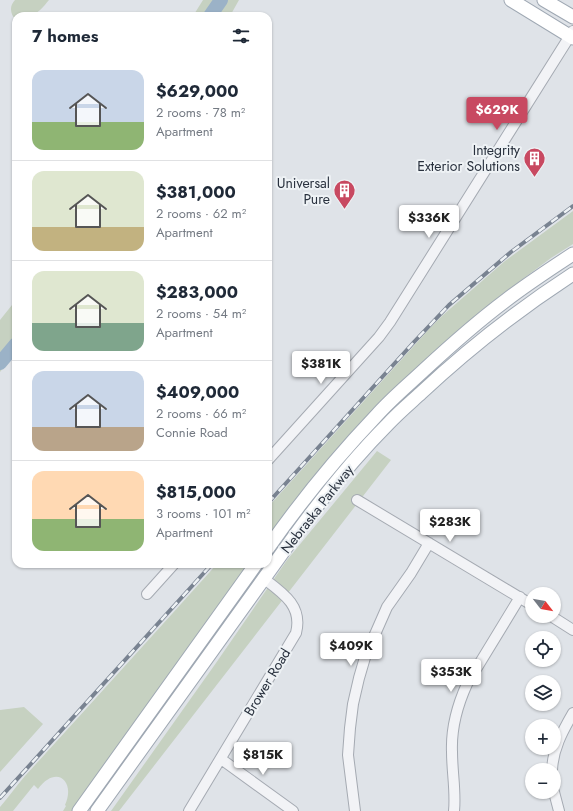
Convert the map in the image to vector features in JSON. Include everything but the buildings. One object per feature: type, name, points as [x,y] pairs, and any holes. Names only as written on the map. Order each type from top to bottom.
[{"type":"main road","points":[[511,0],[572,35]]},
{"type":"main road","points":[[544,0],[573,17]]},
{"type":"main road","name":"Nebraska Parkway","points":[[272,542],[325,472],[405,387],[466,332],[501,304],[526,285],[573,254]]},
{"type":"main road","name":"Nebraska Parkway","points":[[272,566],[330,490],[388,424],[441,374],[474,346],[545,292],[573,274]]},
{"type":"main road","points":[[81,810],[253,568]]},
{"type":"main road","name":"Nebraska Parkway","points":[[97,811],[271,568]]},
{"type":"street","points":[[272,456],[379,337],[572,35]]},
{"type":"street","points":[[357,500],[525,600]]},
{"type":"street","points":[[354,811],[348,755],[353,704],[359,678],[366,654],[387,607],[411,573],[429,543]]},
{"type":"street","points":[[147,594],[170,568]]},
{"type":"street","name":"Brower Road","points":[[189,811],[289,647],[298,627],[297,614],[292,604],[284,595],[263,578]]},
{"type":"street","points":[[454,811],[452,732],[460,699],[467,684],[520,597]]},
{"type":"street","points":[[561,622],[573,630]]},
{"type":"street","points":[[552,763],[558,740],[573,714]]},
{"type":"street","points":[[221,759],[293,811]]},
{"type":"street","points":[[556,799],[559,811]]},
{"type":"green space","points":[[15,0],[49,0],[38,12],[12,12],[12,15],[11,10]]},
{"type":"green space","points":[[203,0],[239,0],[232,12],[196,12]]},
{"type":"green space","points":[[573,211],[573,244],[520,281],[468,324],[272,535],[272,503],[430,328],[505,261]]},
{"type":"green space","points":[[12,305],[12,357],[0,372],[0,320]]},
{"type":"green space","points":[[377,451],[391,460],[119,811],[111,811],[287,560]]},
{"type":"green space","points":[[213,568],[247,568],[73,811],[63,811],[66,806],[68,789],[66,783],[57,777],[51,778],[38,789],[34,785],[13,811],[0,811],[0,807],[25,776]]},
{"type":"green space","points":[[24,707],[43,724],[0,772],[0,710]]},
{"type":"waterway","points":[[213,12],[221,0]]},
{"type":"waterway","points":[[0,363],[12,349]]},
{"type":"railway","points":[[272,499],[449,305],[511,252],[573,206]]},
{"type":"railway","points":[[0,798],[208,568]]},
{"type":"place","name":"Integrity Exterior Solutions","points":[[535,178]]},
{"type":"place","name":"Universal Pure","points":[[345,210]]}]
